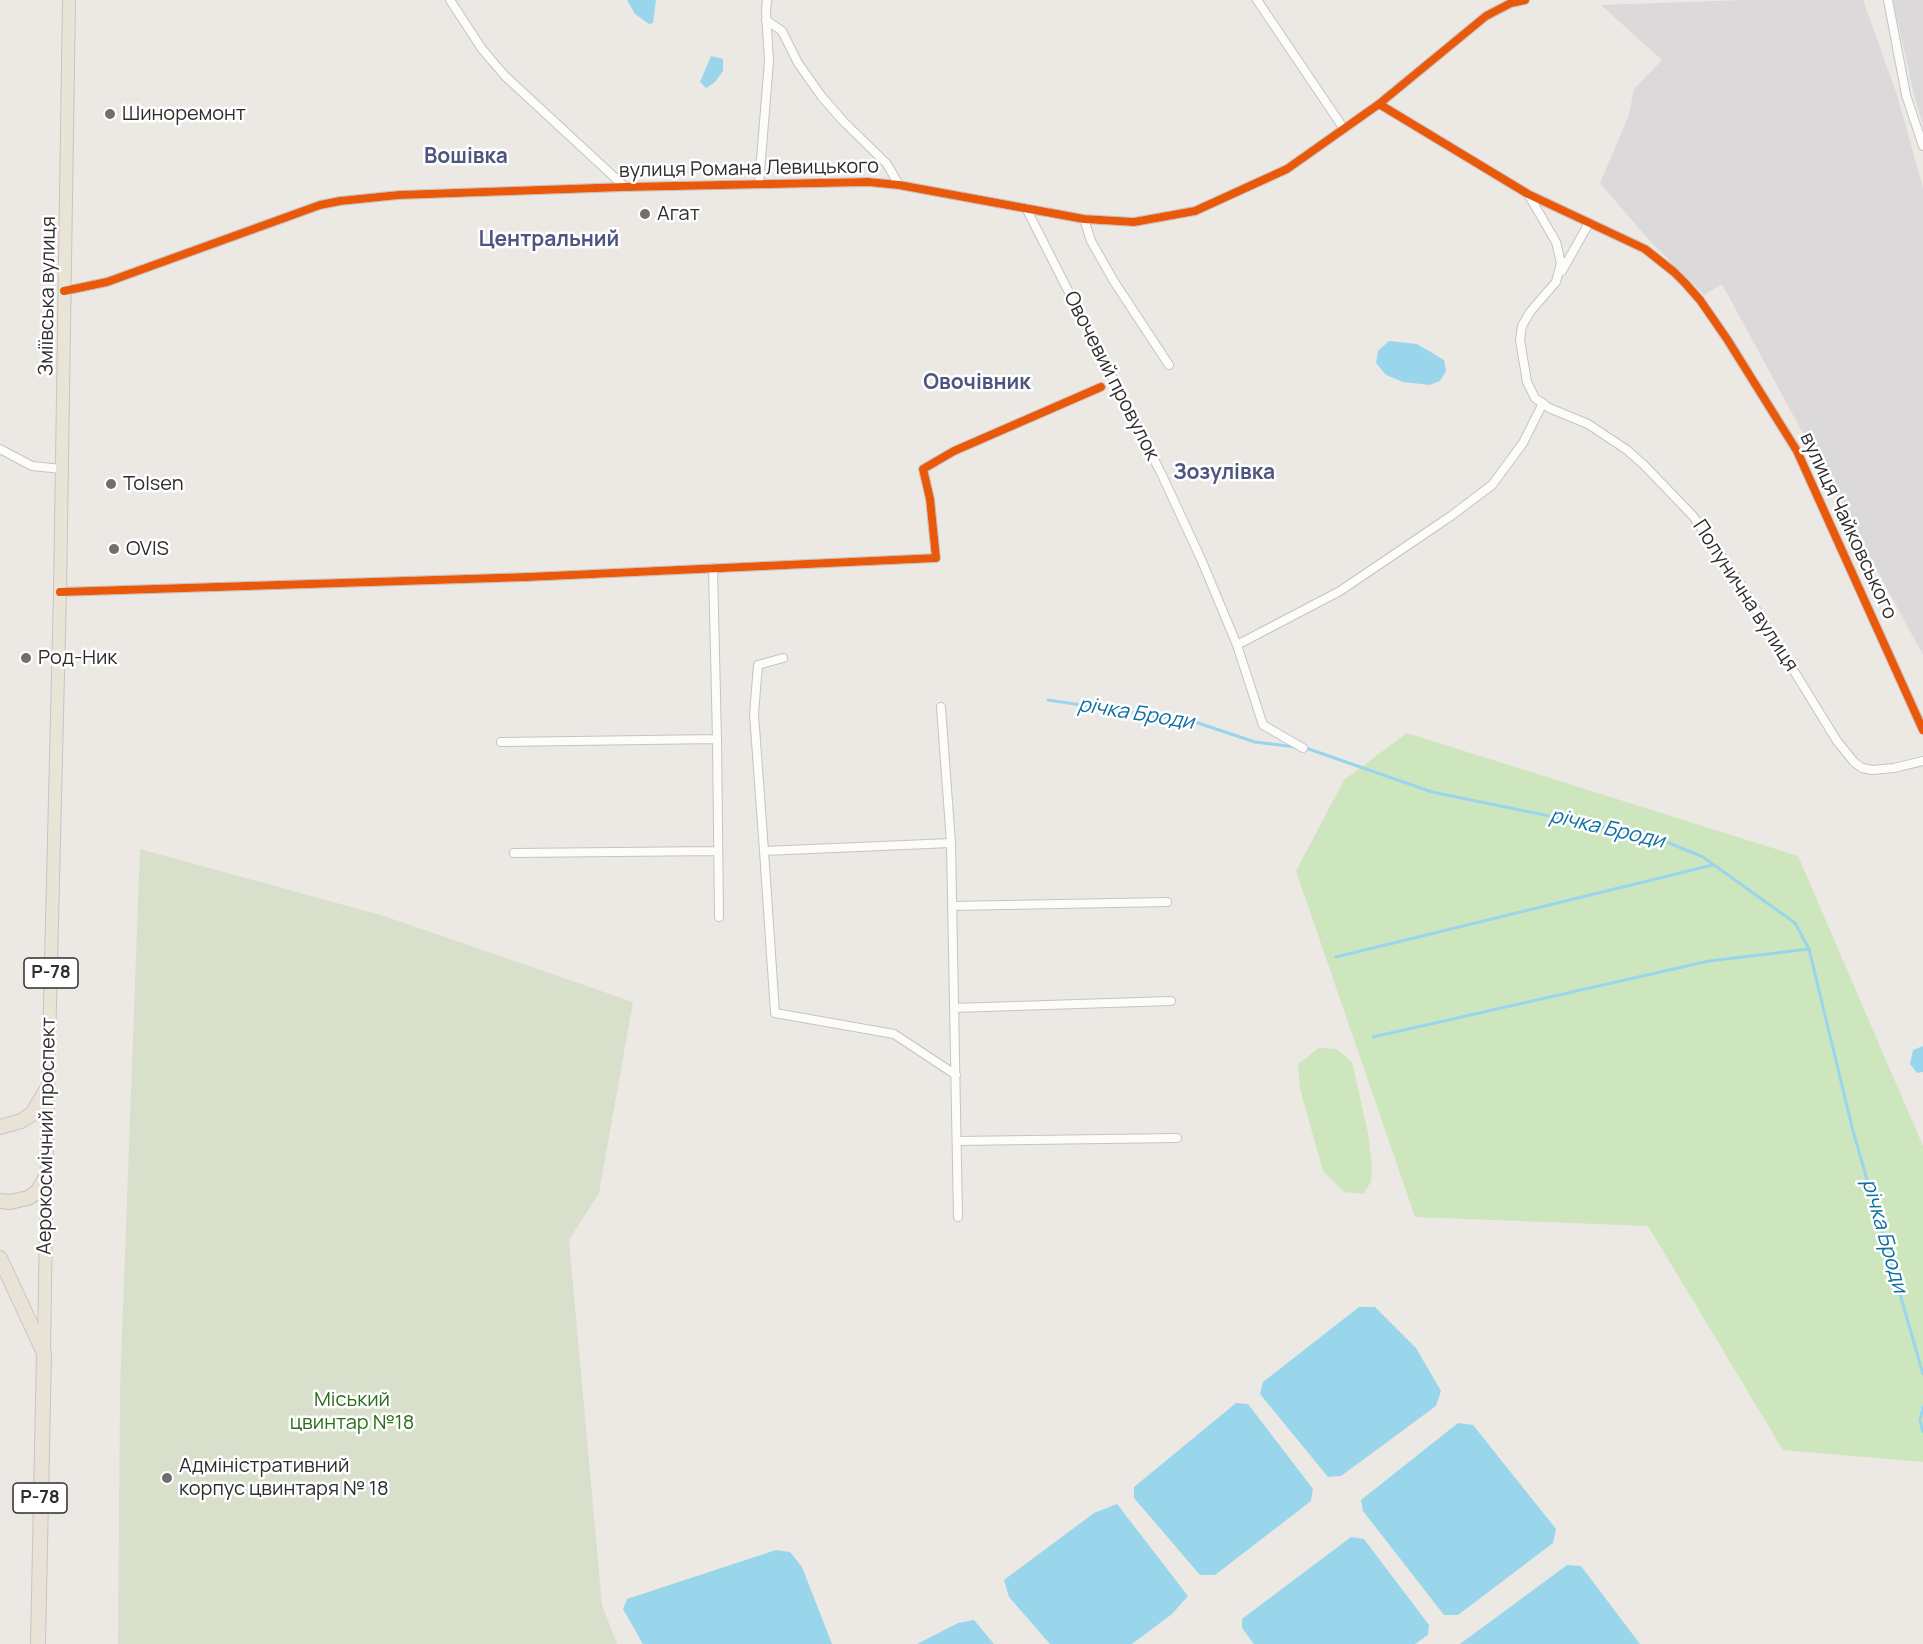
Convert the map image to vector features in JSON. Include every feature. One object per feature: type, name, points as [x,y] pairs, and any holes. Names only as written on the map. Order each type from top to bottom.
[{"type":"highway","points":[[0,1127],[21,1121],[32,1114],[48,1087]]},
{"type":"highway","points":[[0,1201],[10,1202],[28,1198],[37,1192],[46,1177]]},
{"type":"highway","points":[[0,1258],[44,1353]]},
{"type":"highway","name":"Аерокосмічний проспект","points":[[38,1644],[44,1353]]},
{"type":"main road","name":"Зміївська вулиця","points":[[60,592],[69,0]]},
{"type":"main road","name":"Аерокосмічний проспект","points":[[44,1353],[60,592]]},
{"type":"street","points":[[450,0],[482,49],[505,76],[626,187]]},
{"type":"street","points":[[759,184],[769,61],[766,20],[768,0]]},
{"type":"street","points":[[1257,0],[1344,129]]},
{"type":"street","name":"вулиця Романа Левицького","points":[[64,291],[107,282],[320,205],[399,195],[868,182],[899,184],[1084,219],[1134,222],[1195,211],[1287,169],[1379,104],[1486,16],[1513,2],[1525,0]]},
{"type":"street","points":[[1888,0],[1906,95],[1923,146]]},
{"type":"street","points":[[766,20],[782,31],[798,63],[822,97],[887,164],[899,184]]},
{"type":"street","name":"вулиця Чайковського","points":[[1379,104],[1528,194],[1645,249],[1674,272],[1700,300],[1786,431],[1807,471],[1923,730]]},
{"type":"street","points":[[1528,194],[1556,242],[1561,263],[1556,282]]},
{"type":"street","name":"Овочевий провулок","points":[[1026,208],[1162,475],[1201,560],[1237,645],[1263,725],[1303,747]]},
{"type":"street","points":[[1084,219],[1091,241],[1169,365]]},
{"type":"street","name":"Полунична вулиця","points":[[1589,223],[1556,282],[1530,312],[1522,326],[1520,340],[1527,382],[1535,398],[1550,408],[1588,424],[1621,446],[1644,465],[1693,516],[1733,572],[1837,741],[1854,762],[1863,768],[1872,770],[1923,761]]},
{"type":"street","points":[[60,592],[516,578],[936,558],[930,499],[923,469],[954,451],[1101,387]]},
{"type":"street","points":[[1237,645],[1340,591],[1451,516],[1492,485],[1523,442],[1543,403]]},
{"type":"street","points":[[0,448],[32,466],[62,469]]},
{"type":"street","points":[[713,568],[719,917]]},
{"type":"street","points":[[783,658],[758,664],[754,714],[775,1013],[894,1034],[956,1075]]},
{"type":"street","points":[[941,707],[951,843],[958,1217]]},
{"type":"street","points":[[501,742],[717,739]]},
{"type":"street","points":[[764,851],[951,843]]},
{"type":"street","points":[[514,853],[718,851]]},
{"type":"street","points":[[952,906],[1167,902]]},
{"type":"street","points":[[954,1008],[1172,1001]]},
{"type":"street","points":[[957,1141],[1178,1138]]},
{"type":"shaded area","points":[[1745,0],[1863,0],[1897,95],[1923,188],[1923,655],[1722,284],[1704,295],[1650,241],[1600,183],[1629,115],[1634,89],[1662,60],[1601,5]]},
{"type":"shaded area","points":[[1893,0],[1923,0],[1923,126],[1914,95]]},
{"type":"green space","points":[[1407,733],[1798,856],[1923,1146],[1923,1462],[1783,1450],[1648,1226],[1415,1217],[1296,871],[1344,780]]},
{"type":"green space","name":"Міський цвинтар №18","points":[[140,849],[384,916],[633,1002],[599,1193],[569,1240],[602,1605],[617,1644],[118,1644],[120,1389]]},
{"type":"green space","points":[[1319,1048],[1337,1049],[1352,1062],[1368,1133],[1372,1167],[1371,1182],[1363,1194],[1344,1192],[1323,1171],[1300,1089],[1298,1064]]},
{"type":"water","points":[[627,0],[656,0],[653,23],[649,24],[635,14]]},
{"type":"water","points":[[711,56],[723,59],[723,71],[715,82],[706,88],[700,82]]},
{"type":"water","points":[[1389,341],[1417,344],[1444,360],[1446,371],[1440,381],[1430,385],[1403,382],[1386,375],[1376,363],[1378,351]]},
{"type":"water","points":[[1923,1046],[1923,1072],[1917,1073],[1910,1064],[1913,1050]]},
{"type":"water","points":[[1359,1307],[1375,1307],[1416,1348],[1441,1391],[1436,1406],[1341,1476],[1328,1477],[1260,1394],[1263,1382]]},
{"type":"water","points":[[1236,1403],[1248,1404],[1313,1489],[1311,1501],[1215,1575],[1200,1575],[1134,1498],[1134,1487]]},
{"type":"water","points":[[1458,1423],[1473,1425],[1556,1529],[1553,1543],[1458,1615],[1444,1615],[1363,1511],[1361,1500]]},
{"type":"water","points":[[1117,1504],[1188,1596],[1172,1614],[1132,1644],[1050,1644],[1009,1597],[1004,1580],[1094,1513]]},
{"type":"water","points":[[1351,1537],[1364,1539],[1429,1625],[1428,1635],[1415,1644],[1254,1644],[1242,1628],[1242,1619]]},
{"type":"water","points":[[776,1550],[790,1552],[802,1567],[832,1644],[643,1644],[623,1609],[627,1599]]},
{"type":"water","points":[[1567,1565],[1581,1566],[1640,1644],[1460,1644]]},
{"type":"water","points":[[974,1620],[994,1644],[917,1644],[958,1623]]},
{"type":"waterway","name":"річка Броди","points":[[1048,700],[1195,722],[1255,742],[1296,747]]},
{"type":"waterway","name":"річка Броди","points":[[1303,747],[1432,792],[1657,838],[1703,857],[1795,923],[1809,949],[1853,1131],[1923,1374]]},
{"type":"waterway","points":[[1336,957],[1713,865]]},
{"type":"waterway","points":[[1373,1037],[1709,961],[1809,949]]},
{"type":"waterway","name":"річка Броди","points":[[1923,1407],[1920,1420],[1923,1432]]},
{"type":"cycle path","points":[[64,291],[107,282],[320,205],[399,195],[868,182],[899,185],[1084,219],[1134,222],[1195,211],[1287,169],[1379,104],[1486,16],[1511,3],[1525,0]]},
{"type":"cycle path","points":[[1379,104],[1528,194],[1645,249],[1674,272],[1700,300],[1797,451],[1923,730]]},
{"type":"cycle path","points":[[60,592],[528,577],[936,558],[930,499],[923,469],[954,451],[1101,387]]},
{"type":"place","name":"Шиноремонт","points":[[110,114]]},
{"type":"place","name":"Агат","points":[[645,214]]},
{"type":"place","name":"Tolsen","points":[[111,484]]},
{"type":"place","name":"OVIS","points":[[114,549]]},
{"type":"place","name":"Род-Ник","points":[[26,658]]},
{"type":"place","name":"Адміністративний корпус цвинтаря № 18","points":[[167,1478]]},
{"type":"district","name":"Вошівка","points":[[466,157]]},
{"type":"district","name":"Центральний","points":[[549,240]]},
{"type":"district","name":"Овочівник","points":[[977,383]]},
{"type":"district","name":"Зозулівка","points":[[1224,473]]}]
